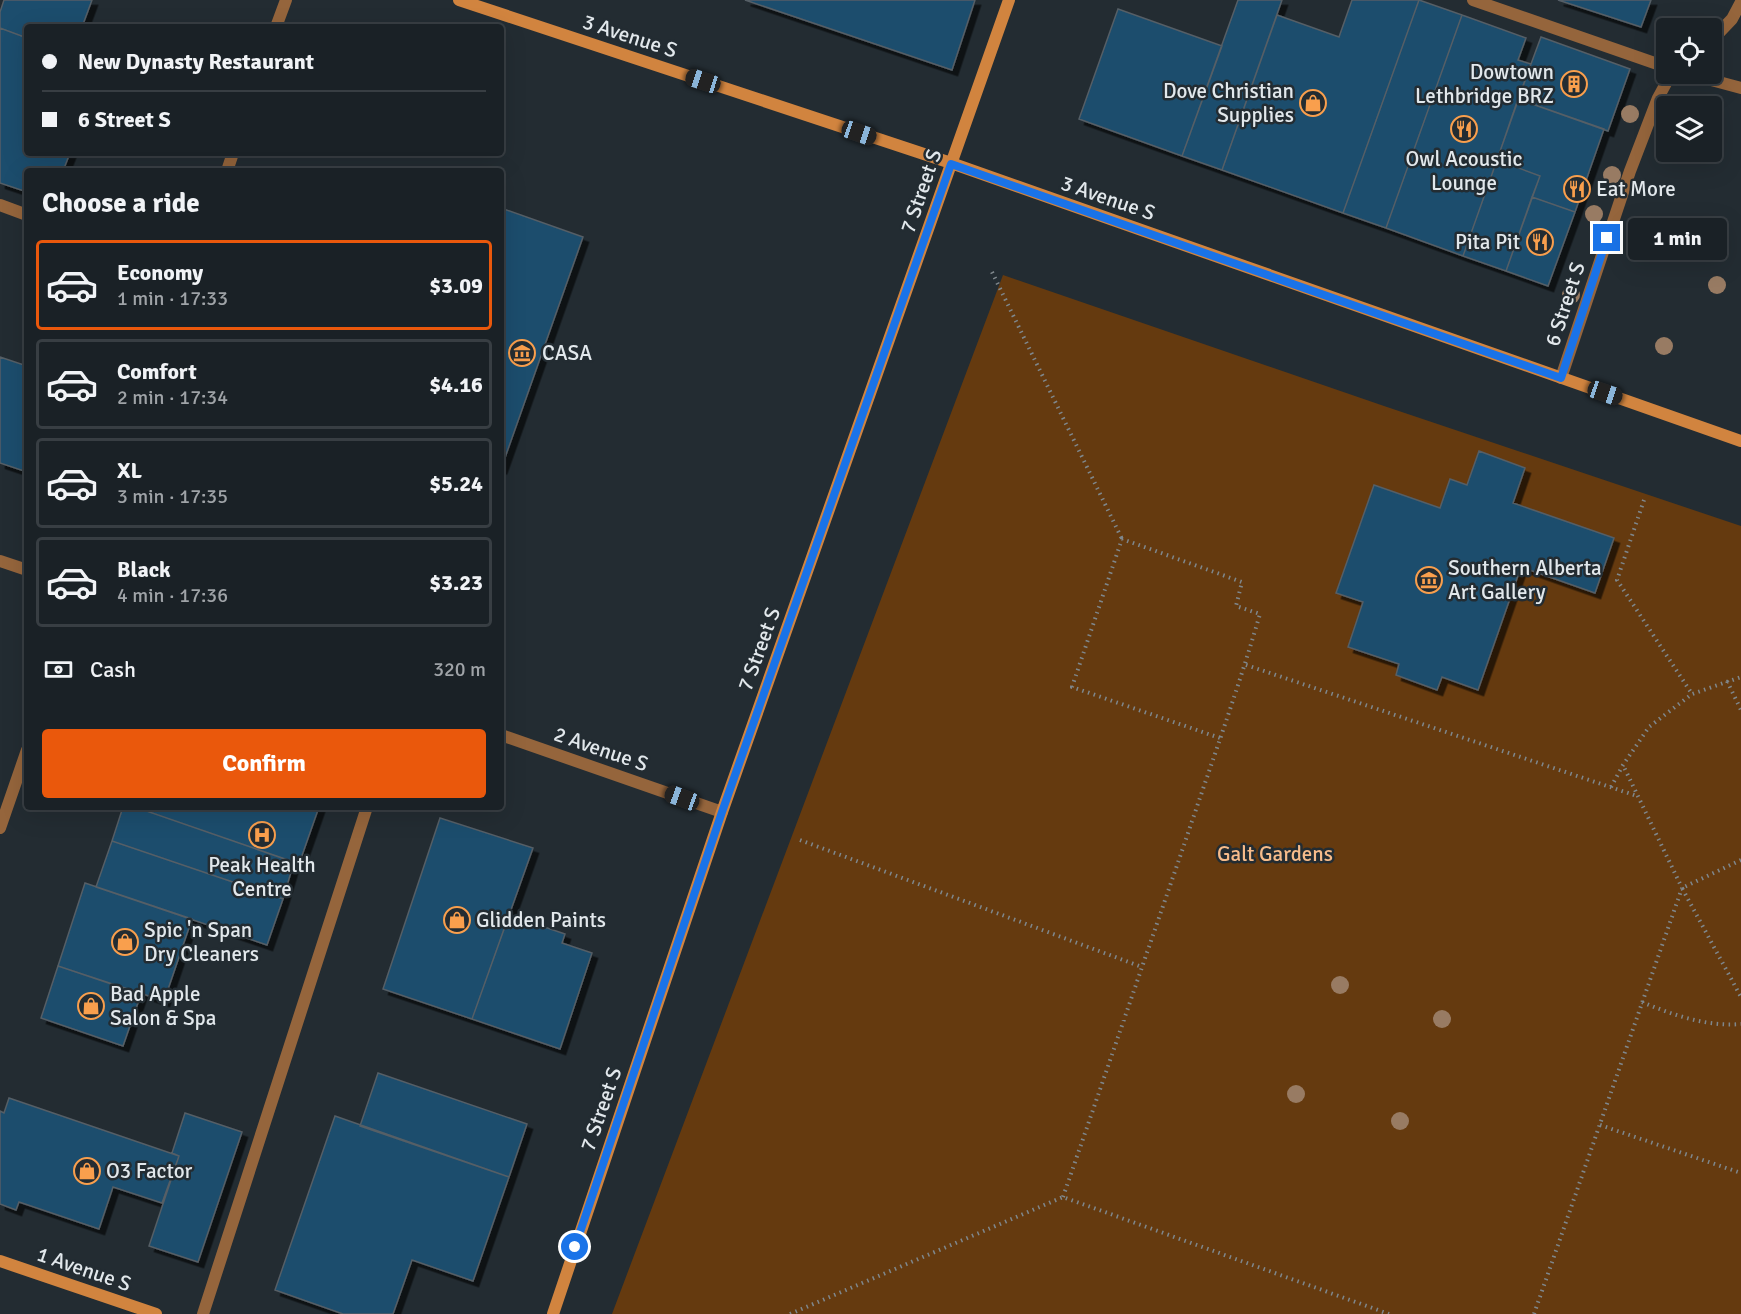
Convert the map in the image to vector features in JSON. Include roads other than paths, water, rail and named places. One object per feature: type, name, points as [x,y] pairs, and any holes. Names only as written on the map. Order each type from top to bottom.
[{"type":"street","points":[[277,24],[286,0]]},
{"type":"street","name":"3 Avenue S","points":[[459,0],[951,164],[1741,441]]},
{"type":"street","name":"7 Street S","points":[[552,1314],[722,812],[1009,0]]},
{"type":"street","points":[[1473,0],[1656,64]]},
{"type":"street","points":[[1722,29],[1741,3]]},
{"type":"street","points":[[1722,82],[1741,87]]},
{"type":"street","name":"6 Street S","points":[[1561,378],[1630,171],[1666,84]]},
{"type":"street","points":[[0,206],[24,214]]},
{"type":"street","points":[[0,561],[24,569]]},
{"type":"street","name":"2 Avenue S","points":[[504,736],[722,812]]},
{"type":"street","points":[[0,828],[24,759]]},
{"type":"street","points":[[203,1314],[366,810]]},
{"type":"street","name":"1 Avenue S","points":[[0,1261],[156,1314]]},
{"type":"place","name":"Dowtown Lethbridge BRZ","points":[[1574,84]]},
{"type":"place","name":"Dove Christian Supplies","points":[[1313,103]]},
{"type":"place","name":"Owl Acoustic Lounge","points":[[1464,129]]},
{"type":"place","name":"Eat More","points":[[1577,189]]},
{"type":"place","name":"Pita Pit","points":[[1540,242]]},
{"type":"place","name":"CASA","points":[[522,353]]},
{"type":"place","name":"Southern Alberta Art Gallery","points":[[1429,580]]},
{"type":"place","name":"Peak Health Centre","points":[[262,835]]},
{"type":"place","name":"Glidden Paints","points":[[457,920]]},
{"type":"place","name":"Spic 'n Span Dry Cleaners","points":[[125,942]]},
{"type":"place","name":"Bad Apple Salon & Spa","points":[[91,1006]]},
{"type":"place","name":"O3 Factor","points":[[87,1171]]},
{"type":"park label","name":"Galt Gardens","points":[[1275,854]]}]
